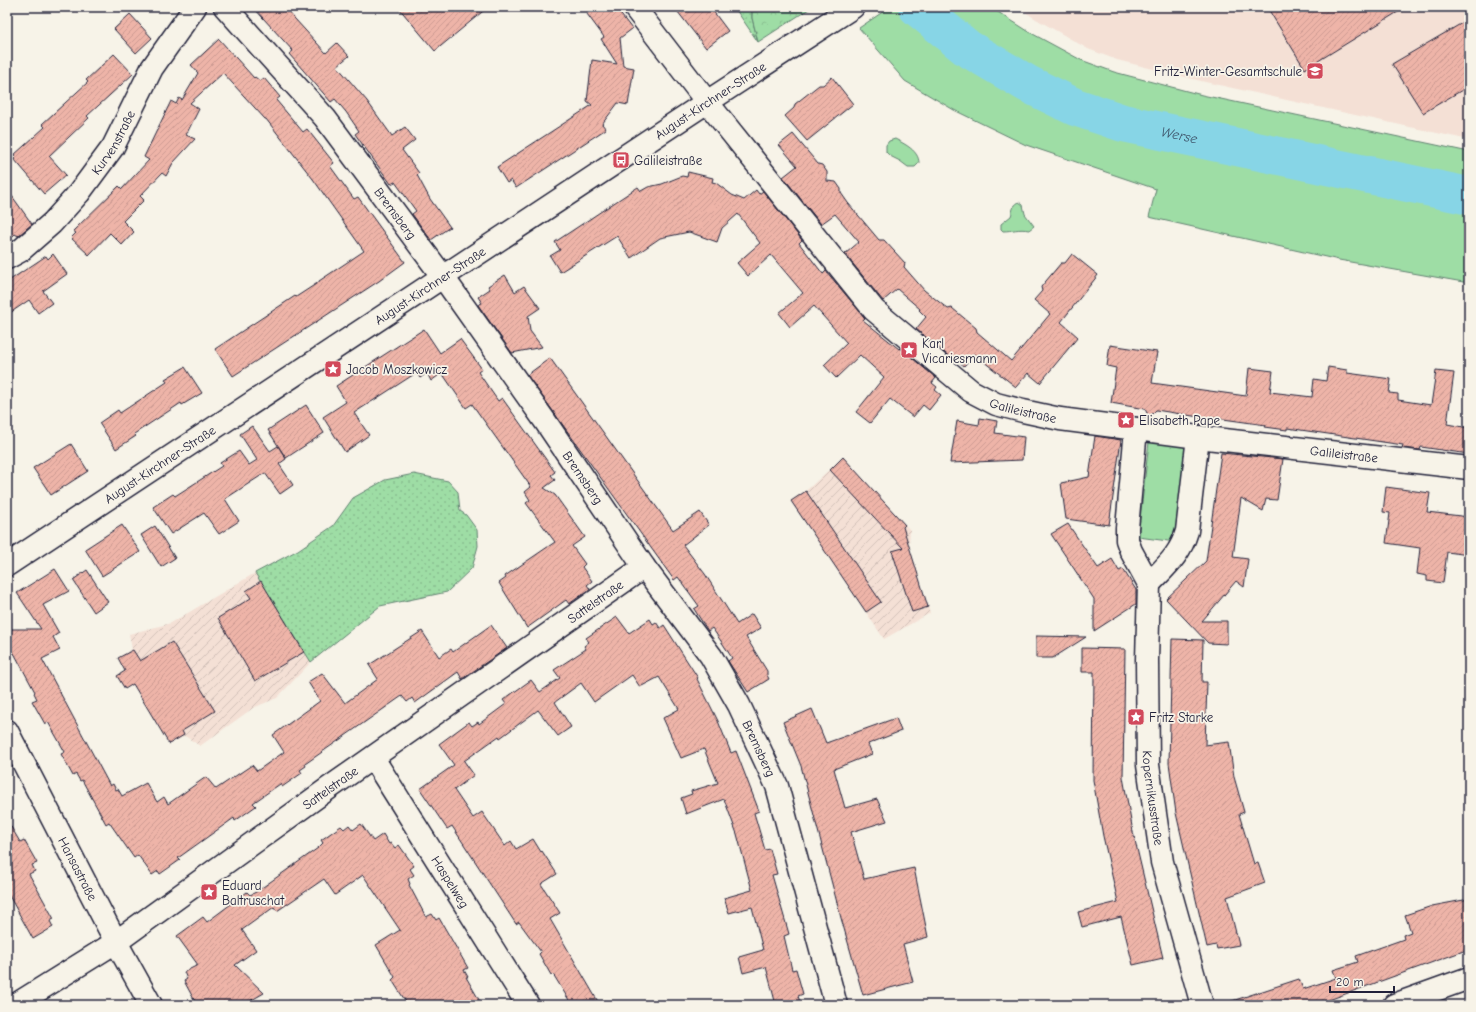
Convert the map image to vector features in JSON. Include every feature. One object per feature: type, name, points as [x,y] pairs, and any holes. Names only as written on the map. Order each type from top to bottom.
[{"type":"street","name":"Kurvenstraße","points":[[7,258],[20,251],[52,223],[79,193],[113,147],[152,68],[195,7]]},
{"type":"street","name":"Bremsberg","points":[[225,7],[325,118],[443,278],[545,421],[644,567],[712,656],[739,705],[777,786],[836,1005]]},
{"type":"street","name":"Galileistraße","points":[[634,7],[874,310],[971,391],[996,404],[1023,412],[1060,419],[1198,437],[1469,468]]},
{"type":"street","name":"August-Kirchner-Straße","points":[[7,566],[853,7]]},
{"type":"street","points":[[1136,429],[1127,528],[1128,540],[1130,551],[1149,584],[1176,555],[1183,544],[1187,531],[1198,437]]},
{"type":"street","name":"Sattelstraße","points":[[15,1005],[116,942],[329,788],[644,567]]},
{"type":"street","name":"Kopernikusstraße","points":[[1149,584],[1147,660],[1148,765],[1162,862],[1202,1005]]},
{"type":"street","name":"Hansastraße","points":[[7,731],[116,942],[151,1005]]},
{"type":"street","name":"Haspelweg","points":[[373,758],[528,1005]]},
{"type":"street","points":[[1394,1005],[1417,1001],[1469,978]]},
{"type":"shaded area","name":"Fritz-Winter-Gesamtschule","points":[[1017,7],[1469,7],[1469,140],[1205,82],[1117,60],[1088,49]]},
{"type":"shaded area","points":[[843,457],[910,530],[909,545],[930,613],[884,639],[791,501],[808,489]]},
{"type":"shaded area","points":[[255,573],[311,662],[277,698],[253,708],[200,746],[185,736],[169,744],[118,658],[132,649],[129,634],[171,623]]},
{"type":"green space","points":[[734,7],[752,7],[752,18],[758,42]]},
{"type":"green space","points":[[752,7],[812,7],[758,42],[752,18]]},
{"type":"green space","points":[[890,7],[990,7],[1031,33],[1081,60],[1114,72],[1202,95],[1469,152],[1469,283],[1339,260],[1149,217],[1156,189],[1026,145],[954,110],[905,81],[859,28]]},
{"type":"green space","points":[[895,139],[911,148],[917,155],[919,163],[915,167],[908,167],[886,152],[886,145],[889,141]]},
{"type":"green space","points":[[1019,202],[1023,205],[1025,214],[1034,226],[1029,230],[1022,229],[1003,231],[1001,229],[1001,224],[1011,216],[1014,207]]},
{"type":"green space","points":[[1149,442],[1187,446],[1176,542],[1138,537]]},
{"type":"green space","points":[[414,474],[448,481],[458,492],[460,511],[466,515],[477,530],[478,546],[472,568],[447,592],[380,606],[311,662],[255,573],[298,550],[333,526],[353,498],[385,480]]},
{"type":"building","points":[[253,7],[284,7],[326,53],[337,43],[349,56],[337,66],[367,101],[392,136],[405,127],[415,140],[402,150],[419,173],[417,175],[430,199],[450,227],[431,240],[412,214],[416,211],[395,182],[391,184],[355,134],[359,131],[346,112],[335,99],[331,102],[289,54],[293,51]]},
{"type":"building","points":[[398,7],[488,7],[435,51]]},
{"type":"building","points":[[595,7],[615,7],[632,29],[620,38],[623,66],[634,68],[628,105],[618,103],[602,124],[606,129],[516,188],[511,180],[507,183],[497,167],[592,105],[587,101],[592,60],[617,64],[601,39],[604,37],[587,14]]},
{"type":"building","points":[[674,7],[710,7],[728,31],[706,48]]},
{"type":"building","points":[[1267,7],[1406,7],[1305,69]]},
{"type":"building","points":[[130,14],[152,38],[136,53],[114,29]]},
{"type":"building","points":[[1469,19],[1469,86],[1423,113],[1392,64]]},
{"type":"building","points":[[219,39],[254,78],[255,77],[260,81],[264,78],[280,97],[276,100],[303,132],[307,129],[334,163],[330,166],[354,199],[358,197],[405,262],[379,281],[233,376],[215,349],[364,251],[313,179],[266,119],[223,73],[190,103],[199,109],[186,135],[195,139],[173,163],[166,176],[162,173],[140,196],[144,200],[123,221],[134,232],[122,245],[110,233],[89,255],[71,238],[76,233],[73,231],[119,186],[122,189],[149,160],[144,157],[171,101],[176,104],[179,98],[182,100],[198,73],[191,65]]},
{"type":"building","points":[[114,54],[133,74],[87,116],[89,118],[49,156],[66,175],[44,194],[14,159],[16,157],[14,155],[45,127],[42,124],[88,82],[86,80]]},
{"type":"building","points":[[832,77],[853,104],[807,141],[785,116],[794,108],[795,104],[819,85],[823,85]]},
{"type":"building","points":[[793,134],[818,164],[822,165],[827,172],[827,181],[836,182],[848,203],[879,240],[884,240],[905,263],[904,267],[924,290],[948,309],[952,308],[1011,361],[1050,314],[1034,300],[1042,291],[1041,287],[1061,263],[1065,263],[1072,254],[1098,275],[1061,322],[1078,337],[1040,383],[1028,373],[1016,387],[974,354],[964,366],[952,356],[951,358],[916,329],[926,317],[919,310],[920,309],[897,289],[883,301],[845,254],[859,242],[835,214],[821,224],[783,177],[797,166],[779,145]]},
{"type":"building","points":[[688,172],[713,178],[712,182],[716,183],[732,195],[744,200],[756,190],[759,194],[763,191],[802,240],[799,243],[823,274],[826,271],[865,318],[863,320],[936,378],[932,383],[937,387],[935,390],[941,395],[929,410],[923,405],[913,417],[890,399],[870,423],[856,412],[884,377],[860,355],[836,378],[824,365],[847,343],[814,306],[790,327],[779,313],[803,293],[771,255],[748,276],[737,263],[760,243],[738,214],[722,228],[717,242],[689,232],[660,238],[631,258],[617,236],[560,272],[550,256],[560,250],[555,242],[638,187],[641,191],[648,187],[662,184],[682,176],[687,177]]},
{"type":"building","points":[[7,189],[32,224],[18,236],[15,234],[7,241]]},
{"type":"building","points":[[53,254],[67,274],[43,291],[52,303],[38,313],[29,300],[7,315],[7,282],[46,256],[48,259]]},
{"type":"building","points":[[505,275],[515,292],[524,286],[540,308],[528,316],[530,331],[542,347],[512,353],[478,305],[482,303],[478,297],[490,289],[488,286]]},
{"type":"building","points":[[424,329],[440,353],[460,339],[482,369],[478,372],[498,401],[502,398],[555,472],[551,475],[555,480],[544,488],[555,495],[585,537],[572,546],[585,564],[582,567],[592,581],[587,585],[590,589],[569,604],[566,600],[527,628],[499,583],[506,578],[505,576],[555,542],[526,503],[530,500],[525,492],[531,487],[472,404],[466,408],[442,373],[431,381],[427,373],[420,378],[416,373],[354,413],[369,435],[345,452],[323,417],[346,402],[336,386]]},
{"type":"building","points":[[1110,345],[1157,352],[1152,383],[1246,396],[1249,368],[1273,371],[1270,392],[1312,397],[1314,379],[1326,381],[1328,367],[1347,370],[1347,373],[1391,379],[1389,393],[1398,394],[1398,400],[1431,405],[1436,371],[1454,373],[1447,424],[1469,428],[1469,454],[1421,447],[1420,450],[1402,448],[1403,445],[1287,428],[1287,430],[1265,427],[1266,425],[1209,417],[1201,425],[1199,417],[1156,410],[1149,417],[1145,409],[1111,403],[1116,368],[1107,366]]},
{"type":"building","points":[[550,358],[673,530],[700,512],[709,525],[683,545],[705,574],[737,624],[752,614],[761,628],[746,637],[767,671],[769,679],[748,692],[728,661],[732,658],[723,644],[712,628],[708,631],[694,609],[699,606],[678,577],[674,580],[527,375]]},
{"type":"building","points":[[185,367],[202,393],[182,405],[181,403],[134,434],[136,436],[116,449],[99,423],[118,410],[120,413],[167,382],[165,379]]},
{"type":"building","points":[[306,405],[324,433],[286,458],[268,430]]},
{"type":"building","points":[[980,418],[997,421],[995,433],[1024,437],[1022,460],[950,463],[957,421],[979,425]]},
{"type":"building","points":[[252,426],[270,451],[278,446],[286,459],[279,464],[293,485],[280,494],[265,473],[225,499],[239,521],[219,534],[204,513],[171,534],[153,507],[173,494],[175,496],[222,466],[220,463],[239,451],[249,465],[257,460],[240,434]]},
{"type":"building","points":[[1095,436],[1121,440],[1109,525],[1066,519],[1061,483],[1089,477]]},
{"type":"building","points":[[71,444],[88,471],[51,495],[33,468]]},
{"type":"building","points":[[1221,453],[1283,459],[1277,500],[1266,499],[1263,511],[1241,498],[1233,557],[1248,559],[1244,587],[1236,581],[1202,621],[1227,621],[1227,644],[1208,643],[1166,599],[1206,561]]},
{"type":"building","points":[[843,457],[905,525],[903,527],[928,607],[912,612],[892,551],[903,548],[830,470]]},
{"type":"building","points":[[1386,487],[1430,493],[1427,512],[1469,517],[1469,555],[1447,552],[1443,583],[1427,581],[1427,576],[1417,574],[1420,548],[1386,543],[1390,513],[1383,512]]},
{"type":"building","points":[[806,491],[881,602],[866,612],[791,501]]},
{"type":"building","points":[[1068,524],[1098,568],[1112,559],[1119,571],[1123,569],[1136,590],[1136,604],[1094,631],[1094,599],[1051,534]]},
{"type":"building","points":[[122,525],[140,552],[102,576],[85,549]]},
{"type":"building","points":[[155,526],[175,558],[161,567],[141,535]]},
{"type":"building","points":[[55,569],[69,591],[43,605],[59,633],[53,637],[60,650],[42,659],[110,786],[113,784],[122,796],[146,783],[157,802],[164,797],[168,804],[206,777],[216,789],[252,765],[257,771],[284,752],[273,735],[320,701],[308,682],[322,673],[345,703],[378,679],[369,665],[422,631],[439,657],[451,649],[453,652],[491,625],[507,648],[462,679],[458,672],[415,703],[412,698],[407,702],[402,696],[305,764],[306,766],[300,770],[302,773],[282,787],[280,784],[253,803],[256,806],[235,821],[234,818],[178,858],[180,860],[160,874],[158,871],[152,875],[138,855],[134,858],[109,822],[106,824],[82,780],[80,781],[76,774],[73,776],[61,754],[65,752],[48,722],[45,724],[32,701],[37,699],[34,693],[35,692],[14,653],[7,657],[7,629],[41,629],[17,593]]},
{"type":"building","points":[[87,570],[108,602],[94,612],[73,580]]},
{"type":"building","points":[[261,581],[304,652],[255,681],[218,618],[251,598],[246,591]]},
{"type":"building","points":[[617,617],[629,633],[650,619],[653,624],[656,622],[660,628],[664,625],[698,678],[697,679],[718,721],[731,753],[736,751],[759,811],[754,813],[765,850],[770,849],[777,874],[772,875],[789,934],[784,936],[792,970],[796,969],[803,994],[798,996],[800,1002],[786,1005],[776,1005],[766,967],[743,973],[739,957],[763,950],[752,907],[729,913],[724,898],[752,890],[737,834],[724,799],[686,814],[681,798],[692,794],[691,791],[718,783],[704,749],[681,758],[663,718],[679,709],[659,677],[640,687],[632,675],[594,702],[581,683],[555,702],[571,727],[558,736],[538,710],[500,738],[499,736],[464,761],[474,775],[454,790],[473,818],[482,812],[505,846],[511,841],[516,849],[533,839],[541,852],[542,851],[557,874],[541,884],[560,913],[550,919],[600,1005],[572,1005],[553,974],[551,975],[539,954],[541,952],[519,922],[516,924],[452,826],[447,829],[420,789],[454,765],[439,744],[469,722],[472,726],[478,722],[479,724],[506,704],[503,700],[531,680],[540,692],[560,678],[554,670],[586,649],[584,646],[589,642],[586,638]]},
{"type":"building","points":[[1036,636],[1086,637],[1053,658],[1036,658]]},
{"type":"building","points":[[1172,639],[1203,640],[1202,682],[1207,682],[1205,745],[1229,742],[1234,777],[1244,812],[1239,814],[1254,864],[1258,863],[1265,883],[1227,897],[1239,945],[1217,949],[1216,945],[1207,947],[1176,813],[1169,763]]},
{"type":"building","points":[[172,642],[215,711],[182,731],[184,735],[169,744],[133,684],[125,689],[117,676],[125,671],[118,658],[133,650],[140,661]]},
{"type":"building","points":[[1082,648],[1125,649],[1123,777],[1133,832],[1163,958],[1133,965],[1121,917],[1082,927],[1078,912],[1118,902],[1103,836],[1093,780],[1094,672],[1082,672]]},
{"type":"building","points":[[812,709],[826,743],[896,718],[901,731],[868,744],[872,754],[834,769],[845,808],[877,799],[887,821],[851,832],[864,879],[914,868],[928,937],[903,944],[913,982],[863,995],[801,766],[783,722]]},
{"type":"building","points":[[7,820],[20,842],[24,840],[37,863],[32,865],[35,871],[29,874],[54,919],[50,921],[53,927],[33,939],[7,892]]},
{"type":"building","points":[[361,824],[373,841],[383,834],[389,844],[391,843],[395,848],[399,845],[414,866],[410,869],[414,875],[408,879],[409,885],[426,917],[432,914],[436,920],[439,918],[468,968],[464,970],[468,977],[466,977],[482,1005],[408,1005],[392,980],[395,977],[376,945],[400,930],[363,875],[335,895],[324,879],[277,911],[274,907],[242,930],[256,950],[235,965],[264,993],[243,1005],[197,1005],[184,981],[187,979],[184,972],[198,965],[177,936],[203,917],[207,922],[247,892],[250,895],[256,892],[318,848],[323,843],[321,840],[341,826],[344,829],[349,825],[353,830]]},
{"type":"building","points":[[1469,899],[1469,949],[1315,1005],[1230,1005],[1229,1002],[1299,979],[1303,989],[1336,978],[1333,970],[1358,962],[1356,956],[1404,939],[1403,935],[1411,932],[1405,915],[1432,906]]},
{"type":"waterway","name":"Werse","points":[[917,7],[967,48],[1028,84],[1075,107],[1123,123],[1469,196]]},
{"type":"place","name":"Fritz-Winter-Gesamtschule","points":[[1315,71]]},
{"type":"place","name":"Galileistraße","points":[[621,160]]},
{"type":"place","name":"Karl Vicariesmann","points":[[909,350]]},
{"type":"place","name":"Jacob Moszkowicz","points":[[333,369]]},
{"type":"place","name":"Elisabeth Pape","points":[[1126,420]]},
{"type":"place","name":"Fritz Starke","points":[[1136,717]]},
{"type":"place","name":"Eduard Baltruschat","points":[[209,892]]}]
